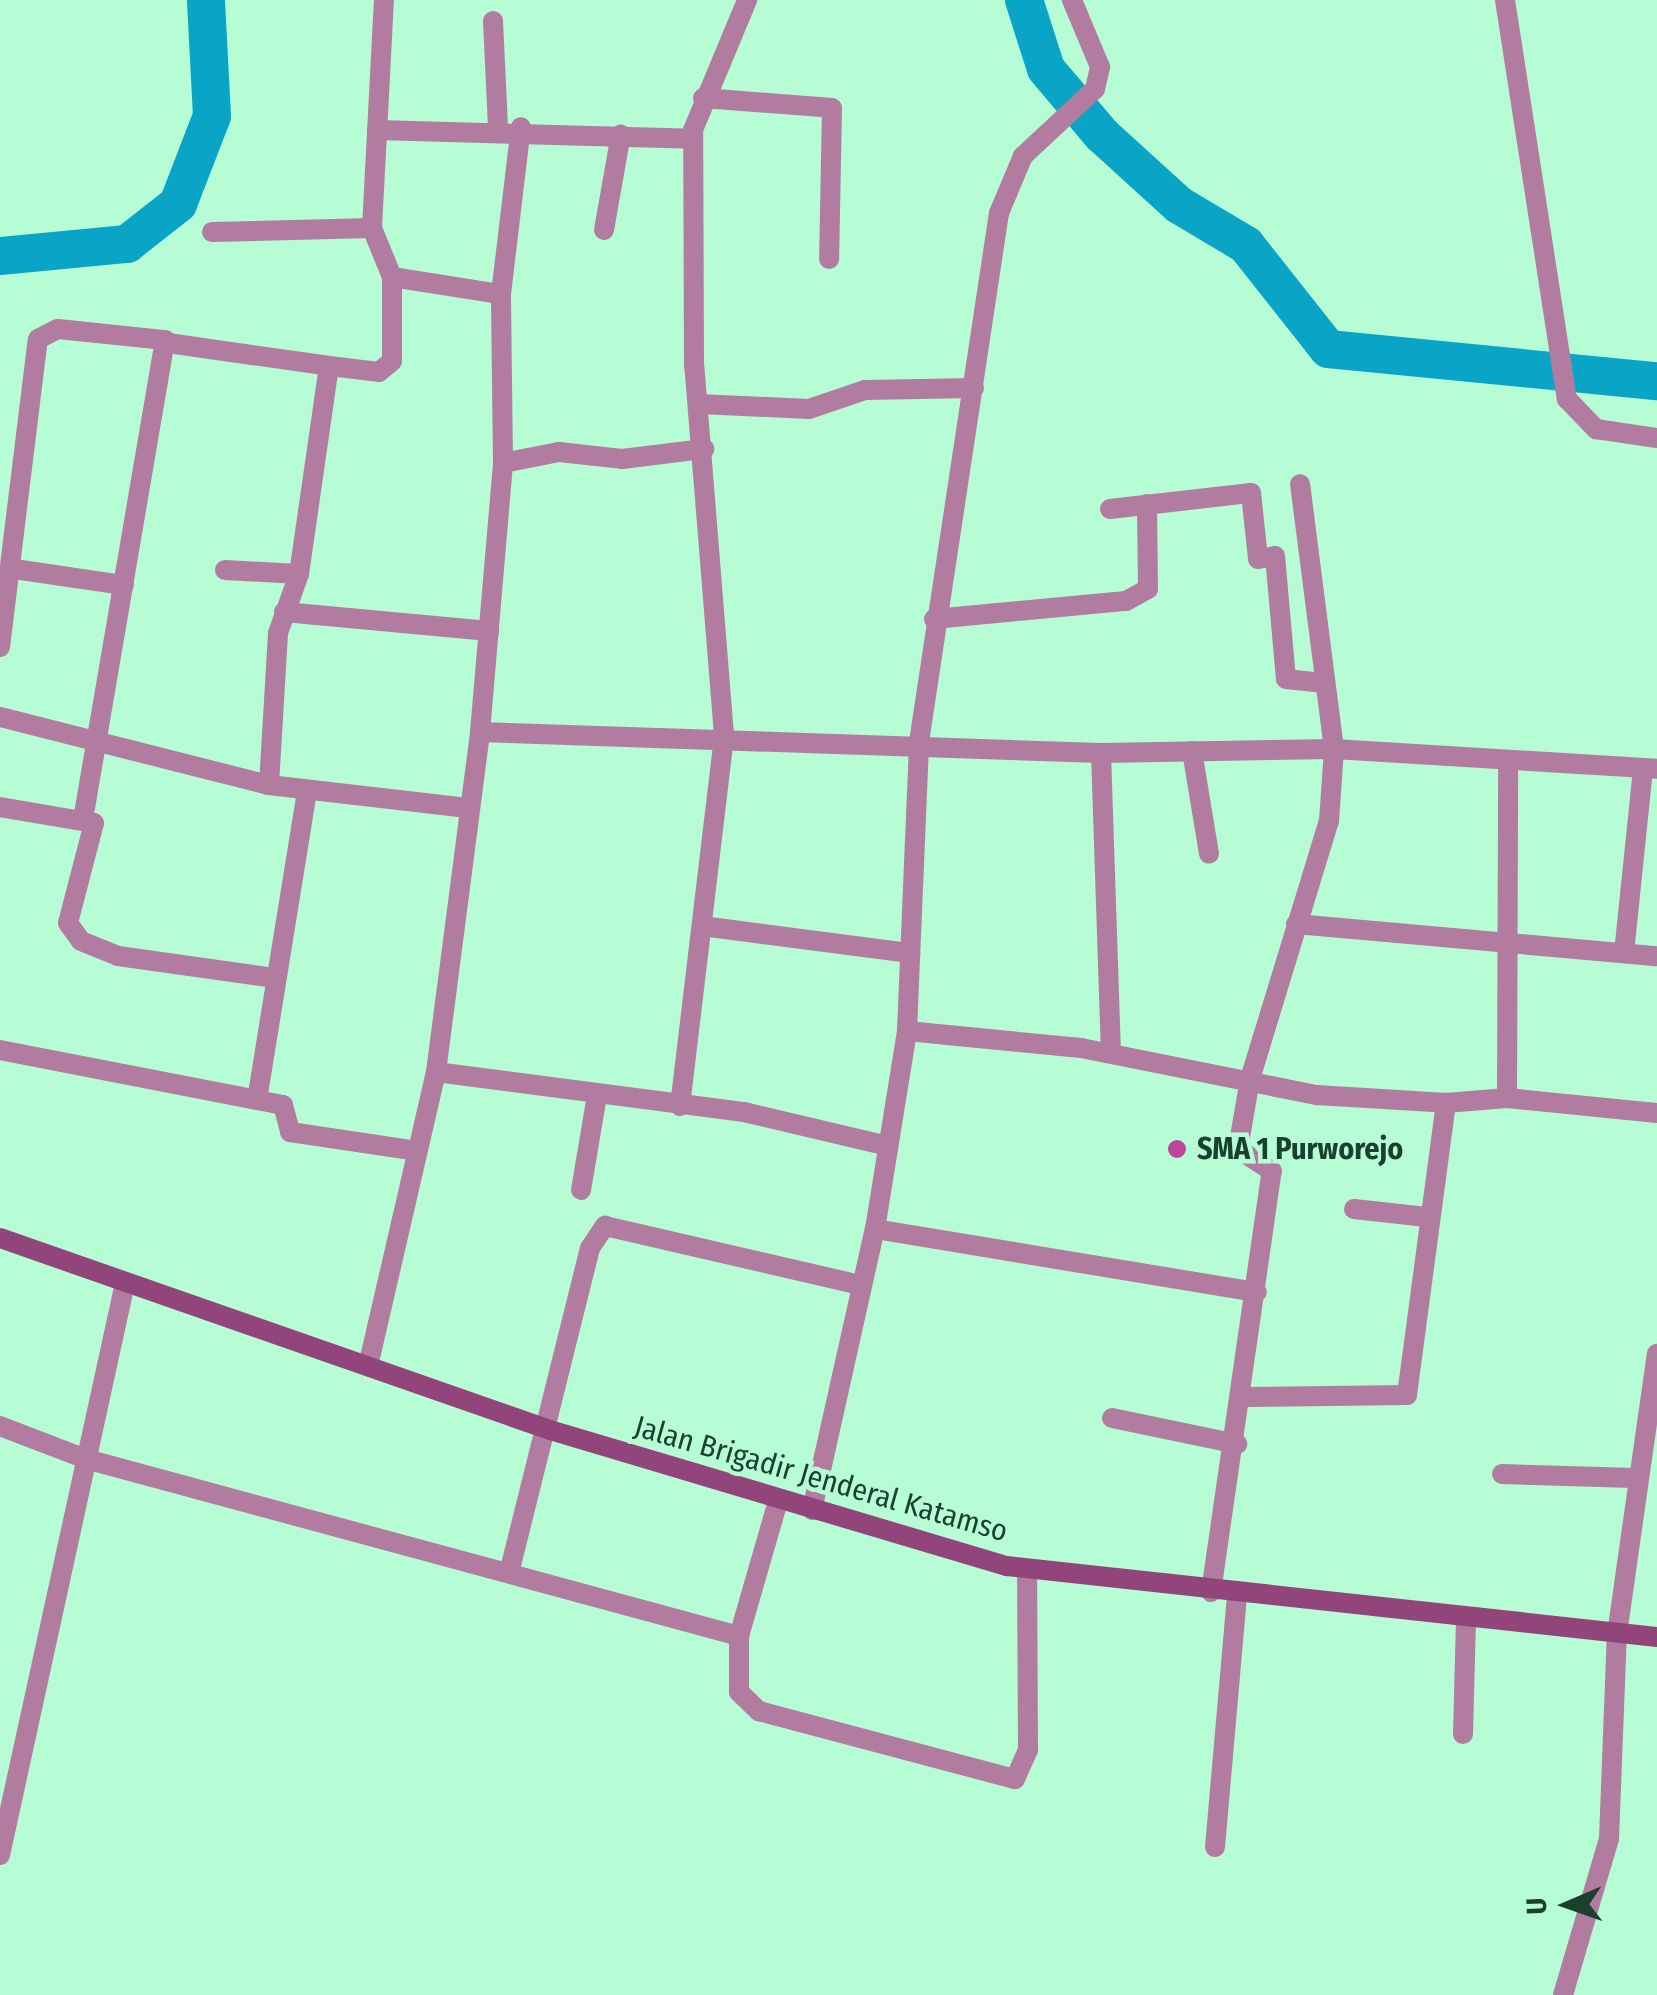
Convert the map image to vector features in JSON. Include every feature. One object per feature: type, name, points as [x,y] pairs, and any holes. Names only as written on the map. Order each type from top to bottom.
[{"type":"main road","name":"Jalan Brigadir Jenderal Katamso","points":[[0,1238],[369,1362],[550,1430],[778,1501],[1027,1570],[1657,1637]]},
{"type":"street","points":[[0,647],[14,569],[38,339],[58,330],[329,366],[388,367],[392,278],[372,228],[384,0]]},
{"type":"street","points":[[680,1106],[724,734],[699,404],[693,139],[703,98],[747,0]]},
{"type":"street","points":[[812,1510],[876,1229],[907,1031],[918,742],[934,619],[1006,183],[1094,89],[1100,67],[1072,0]]},
{"type":"street","points":[[1505,0],[1564,348],[1565,384],[1576,413],[1596,429],[1657,438]]},
{"type":"street","points":[[493,21],[498,128]]},
{"type":"street","points":[[703,98],[832,108],[830,259]]},
{"type":"street","points":[[377,130],[521,128],[693,139]]},
{"type":"street","points":[[369,1362],[436,1072],[480,732],[503,464],[500,294],[521,128]]},
{"type":"street","points":[[604,230],[621,134]]},
{"type":"street","points":[[212,232],[372,228]]},
{"type":"street","points":[[392,278],[500,294]]},
{"type":"street","points":[[168,343],[124,585],[104,737],[84,816],[96,834],[68,922],[82,941],[118,956],[276,978]]},
{"type":"street","points":[[269,785],[284,612],[299,574],[329,366]]},
{"type":"street","points":[[699,404],[808,409],[865,390],[974,388]]},
{"type":"street","points":[[503,464],[559,452],[622,459],[704,449]]},
{"type":"street","points":[[1212,1592],[1246,1397],[1272,1171],[1238,1149],[1250,1079],[1329,821],[1334,749],[1300,484]]},
{"type":"street","points":[[1110,508],[1252,493],[1258,558],[1275,556],[1286,679],[1325,683]]},
{"type":"street","points":[[934,619],[1126,602],[1148,589],[1147,504]]},
{"type":"street","points":[[14,569],[124,585]]},
{"type":"street","points":[[224,570],[299,574]]},
{"type":"street","points":[[284,612],[489,632]]},
{"type":"street","points":[[0,717],[104,737],[269,785],[468,808]]},
{"type":"street","points":[[480,732],[724,734],[1102,753],[1334,749],[1650,769],[1624,953]]},
{"type":"street","points":[[1192,751],[1209,854]]},
{"type":"street","points":[[1102,753],[1110,1053]]},
{"type":"street","points":[[1507,1098],[1504,942],[1508,760]]},
{"type":"street","points":[[257,1100],[307,792]]},
{"type":"street","points":[[0,808],[84,816]]},
{"type":"street","points":[[1296,924],[1657,956]]},
{"type":"street","points":[[702,926],[910,953]]},
{"type":"street","points":[[907,1031],[1110,1053],[1317,1094],[1446,1103],[1507,1098],[1657,1114]]},
{"type":"street","points":[[0,1050],[283,1105],[290,1132],[418,1150]]},
{"type":"street","points":[[436,1072],[680,1106],[888,1146]]},
{"type":"street","points":[[581,1190],[598,1095]]},
{"type":"street","points":[[1246,1397],[1407,1395],[1427,1216],[1446,1103]]},
{"type":"street","points":[[1354,1208],[1427,1216]]},
{"type":"street","points":[[509,1573],[550,1430],[590,1248],[605,1226],[861,1285]]},
{"type":"street","points":[[876,1229],[1256,1292]]},
{"type":"street","points":[[0,1855],[125,1283]]},
{"type":"street","points":[[1563,1995],[1608,1839],[1617,1634],[1634,1478],[1650,1422],[1657,1354]]},
{"type":"street","points":[[1112,1418],[1237,1444]]},
{"type":"street","points":[[0,1426],[86,1459],[739,1636]]},
{"type":"street","points":[[1502,1474],[1634,1478]]},
{"type":"street","points":[[778,1501],[739,1636],[739,1692],[759,1711],[1015,1779],[1028,1750],[1027,1570]]},
{"type":"street","points":[[1215,1846],[1237,1595]]},
{"type":"street","points":[[1463,1734],[1466,1618]]},
{"type":"waterway","points":[[0,256],[127,244],[178,204],[212,116],[206,0]]},
{"type":"waterway","points":[[1024,0],[1046,69],[1102,135],[1179,205],[1246,245],[1328,349],[1657,381]]},
{"type":"place","name":"SMA 1 Purworejo","points":[[1177,1149]]}]
